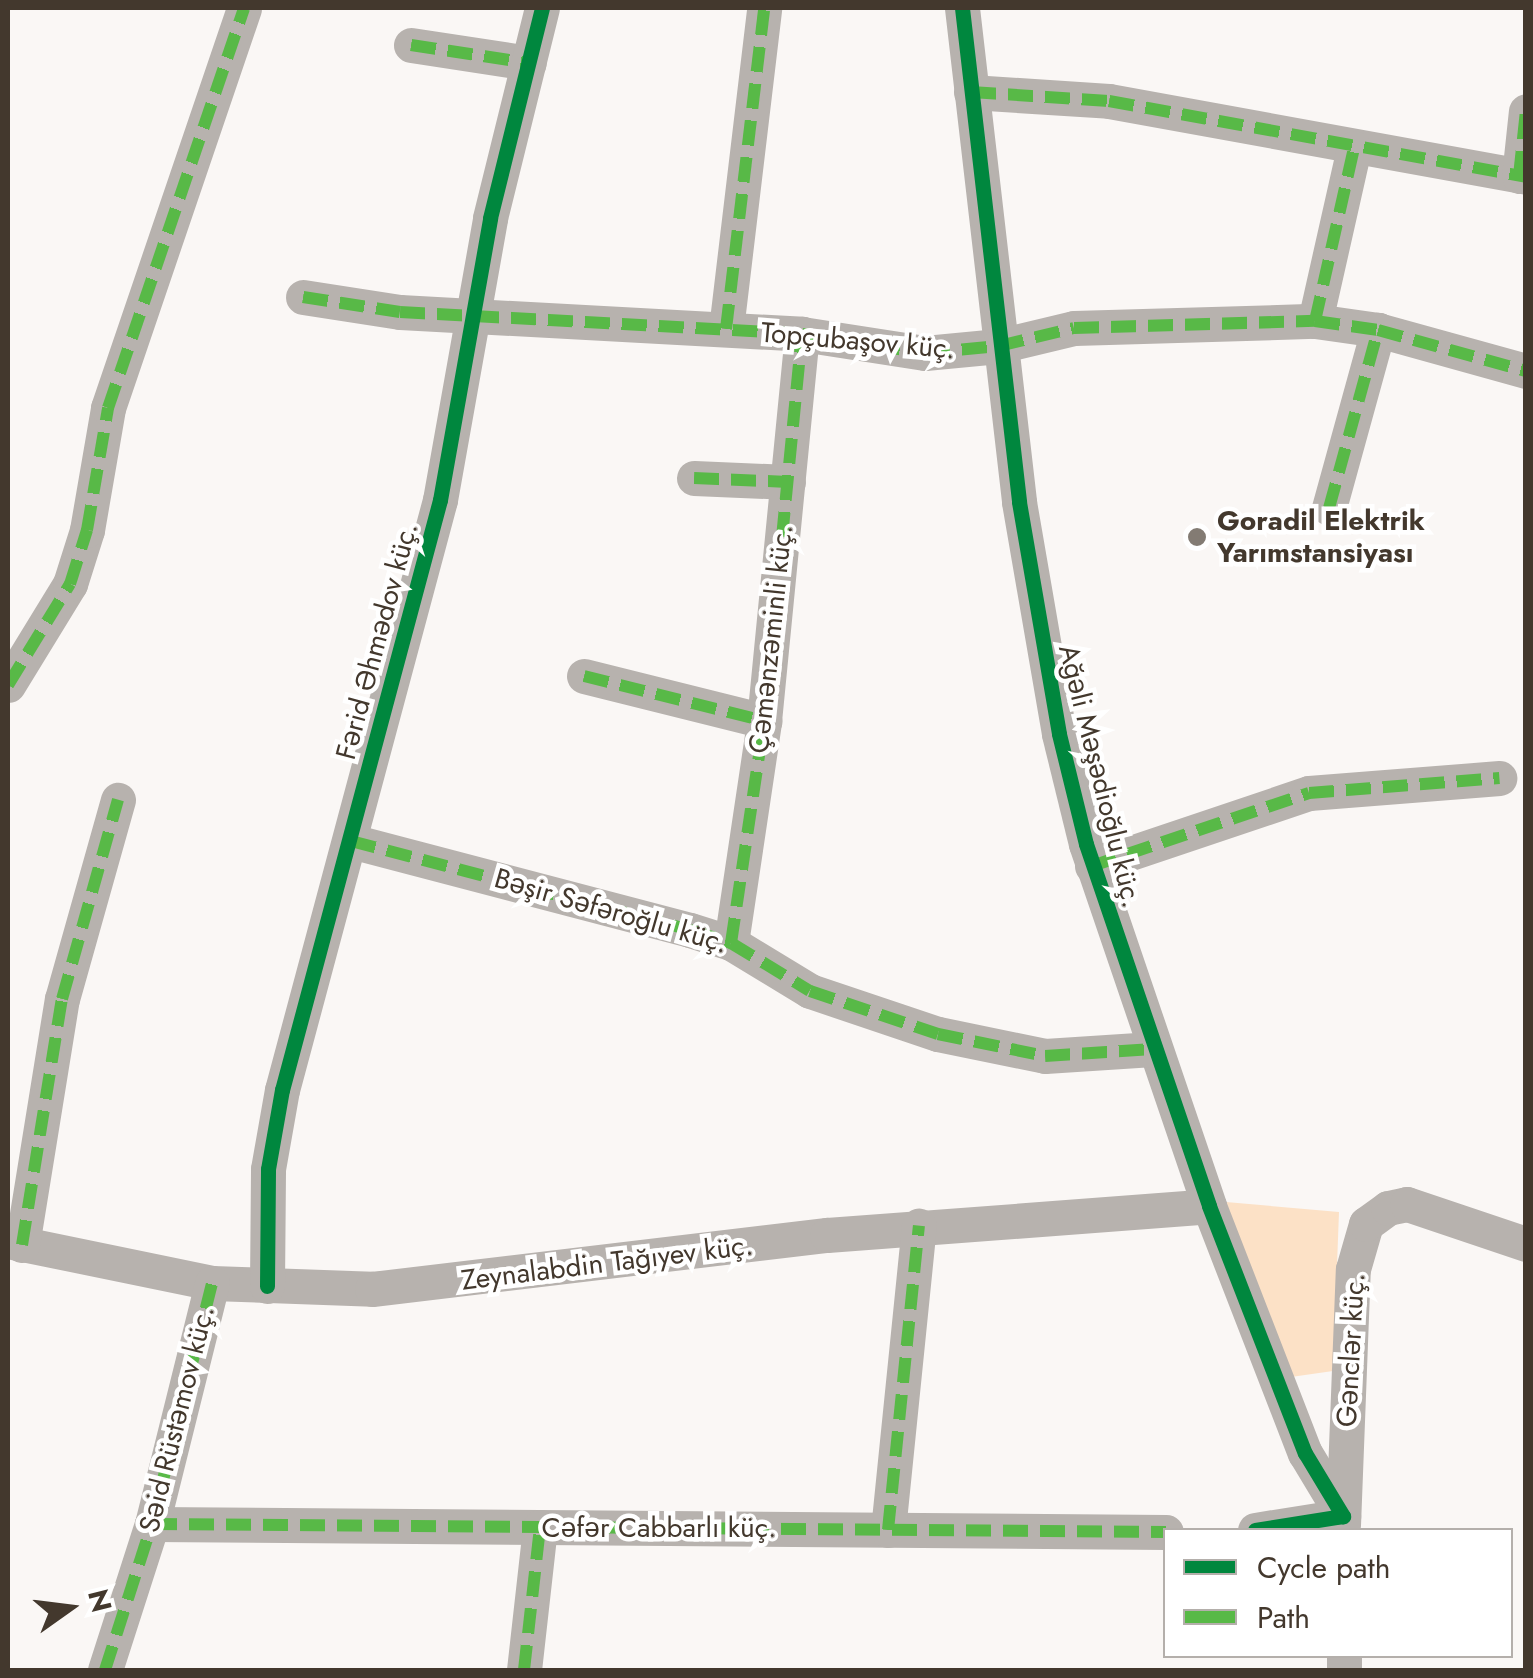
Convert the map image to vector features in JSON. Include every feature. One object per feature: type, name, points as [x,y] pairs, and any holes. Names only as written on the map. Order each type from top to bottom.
[{"type":"street","points":[[8,684],[70,584],[87,530],[108,408],[244,8]]},
{"type":"street","name":"Fərid Əhmədov küç.","points":[[267,1286],[268,1169],[276,1122],[440,500],[471,312],[542,8]]},
{"type":"street","points":[[726,329],[764,8]]},
{"type":"street","name":"Ağəli Məşədioğlu küç.","points":[[962,8],[999,346],[1040,636],[1092,866],[1209,1206],[1305,1453],[1343,1523]]},
{"type":"street","points":[[410,45],[529,64]]},
{"type":"street","points":[[971,92],[1108,101],[1522,177],[1526,111]]},
{"type":"street","points":[[1315,321],[1354,148]]},
{"type":"street","name":"Topçubaşov küç.","points":[[304,298],[400,312],[471,312],[802,334],[925,352],[999,346],[1074,328],[1315,321],[1378,330],[1526,371]]},
{"type":"street","points":[[1328,508],[1378,330]]},
{"type":"street","name":"Çəmənzəminli küç.","points":[[731,943],[764,721],[802,334]]},
{"type":"street","points":[[694,478],[788,482]]},
{"type":"street","points":[[584,676],[764,721]]},
{"type":"street","points":[[1092,866],[1308,794],[1498,778]]},
{"type":"street","points":[[15,1243],[62,999],[118,800]]},
{"type":"street","name":"Bəşir Səfəroğlu küç.","points":[[350,842],[635,912],[731,943],[810,991],[938,1034],[1045,1056],[1153,1049]]},
{"type":"street","name":"Gənclər küç.","points":[[1343,1523],[1353,1269],[1366,1224],[1388,1208],[1407,1204],[1526,1244]]},
{"type":"street","name":"Zeynalabdin Tağıyev küç.","points":[[15,1243],[212,1282],[267,1286],[442,1285],[919,1226],[1209,1206]]},
{"type":"street","points":[[888,1530],[919,1226]]},
{"type":"street","name":"Səid Rüstəmov küç.","points":[[105,1670],[152,1524],[212,1282]]},
{"type":"street","points":[[1280,1528],[1343,1523]]},
{"type":"street","name":"Cəfər Cabbarlı küç.","points":[[152,1524],[1163,1532]]},
{"type":"street","points":[[524,1670],[540,1527]]},
{"type":"shaded area","points":[[1226,1202],[1339,1212],[1333,1371],[1291,1377]]},
{"type":"marked path","points":[[8,685],[70,584],[87,530],[108,408],[244,8]]},
{"type":"marked path","points":[[726,329],[764,8]]},
{"type":"marked path","points":[[411,45],[529,63]]},
{"type":"marked path","points":[[971,92],[1109,101],[1526,177]]},
{"type":"marked path","points":[[1519,176],[1526,111]]},
{"type":"marked path","points":[[1315,321],[1354,148]]},
{"type":"marked path","points":[[303,297],[400,312],[802,334],[925,353],[999,346],[1074,328],[1315,321],[1378,330],[1526,371]]},
{"type":"marked path","points":[[1329,508],[1378,330]]},
{"type":"marked path","points":[[731,943],[764,721],[802,334]]},
{"type":"marked path","points":[[694,478],[788,482]]},
{"type":"marked path","points":[[584,676],[764,721]]},
{"type":"marked path","points":[[1092,866],[1309,793],[1499,778]]},
{"type":"marked path","points":[[22,1245],[62,999],[118,800]]},
{"type":"marked path","points":[[351,841],[731,943],[810,991],[938,1034],[1045,1056],[1153,1049]]},
{"type":"marked path","points":[[888,1530],[919,1226]]},
{"type":"marked path","points":[[105,1670],[152,1524],[212,1283]]},
{"type":"marked path","points":[[152,1524],[1163,1532]]},
{"type":"marked path","points":[[524,1670],[540,1527]]},
{"type":"cycle path","points":[[267,1286],[268,1169],[282,1090],[440,500],[490,218],[542,8]]},
{"type":"cycle path","points":[[962,8],[1019,502],[1059,734],[1086,844],[1209,1206],[1305,1453],[1343,1516],[1268,1528]]},
{"type":"place","name":"Goradil Elektrik Yarımstansiyası","points":[[1197,537]]}]
